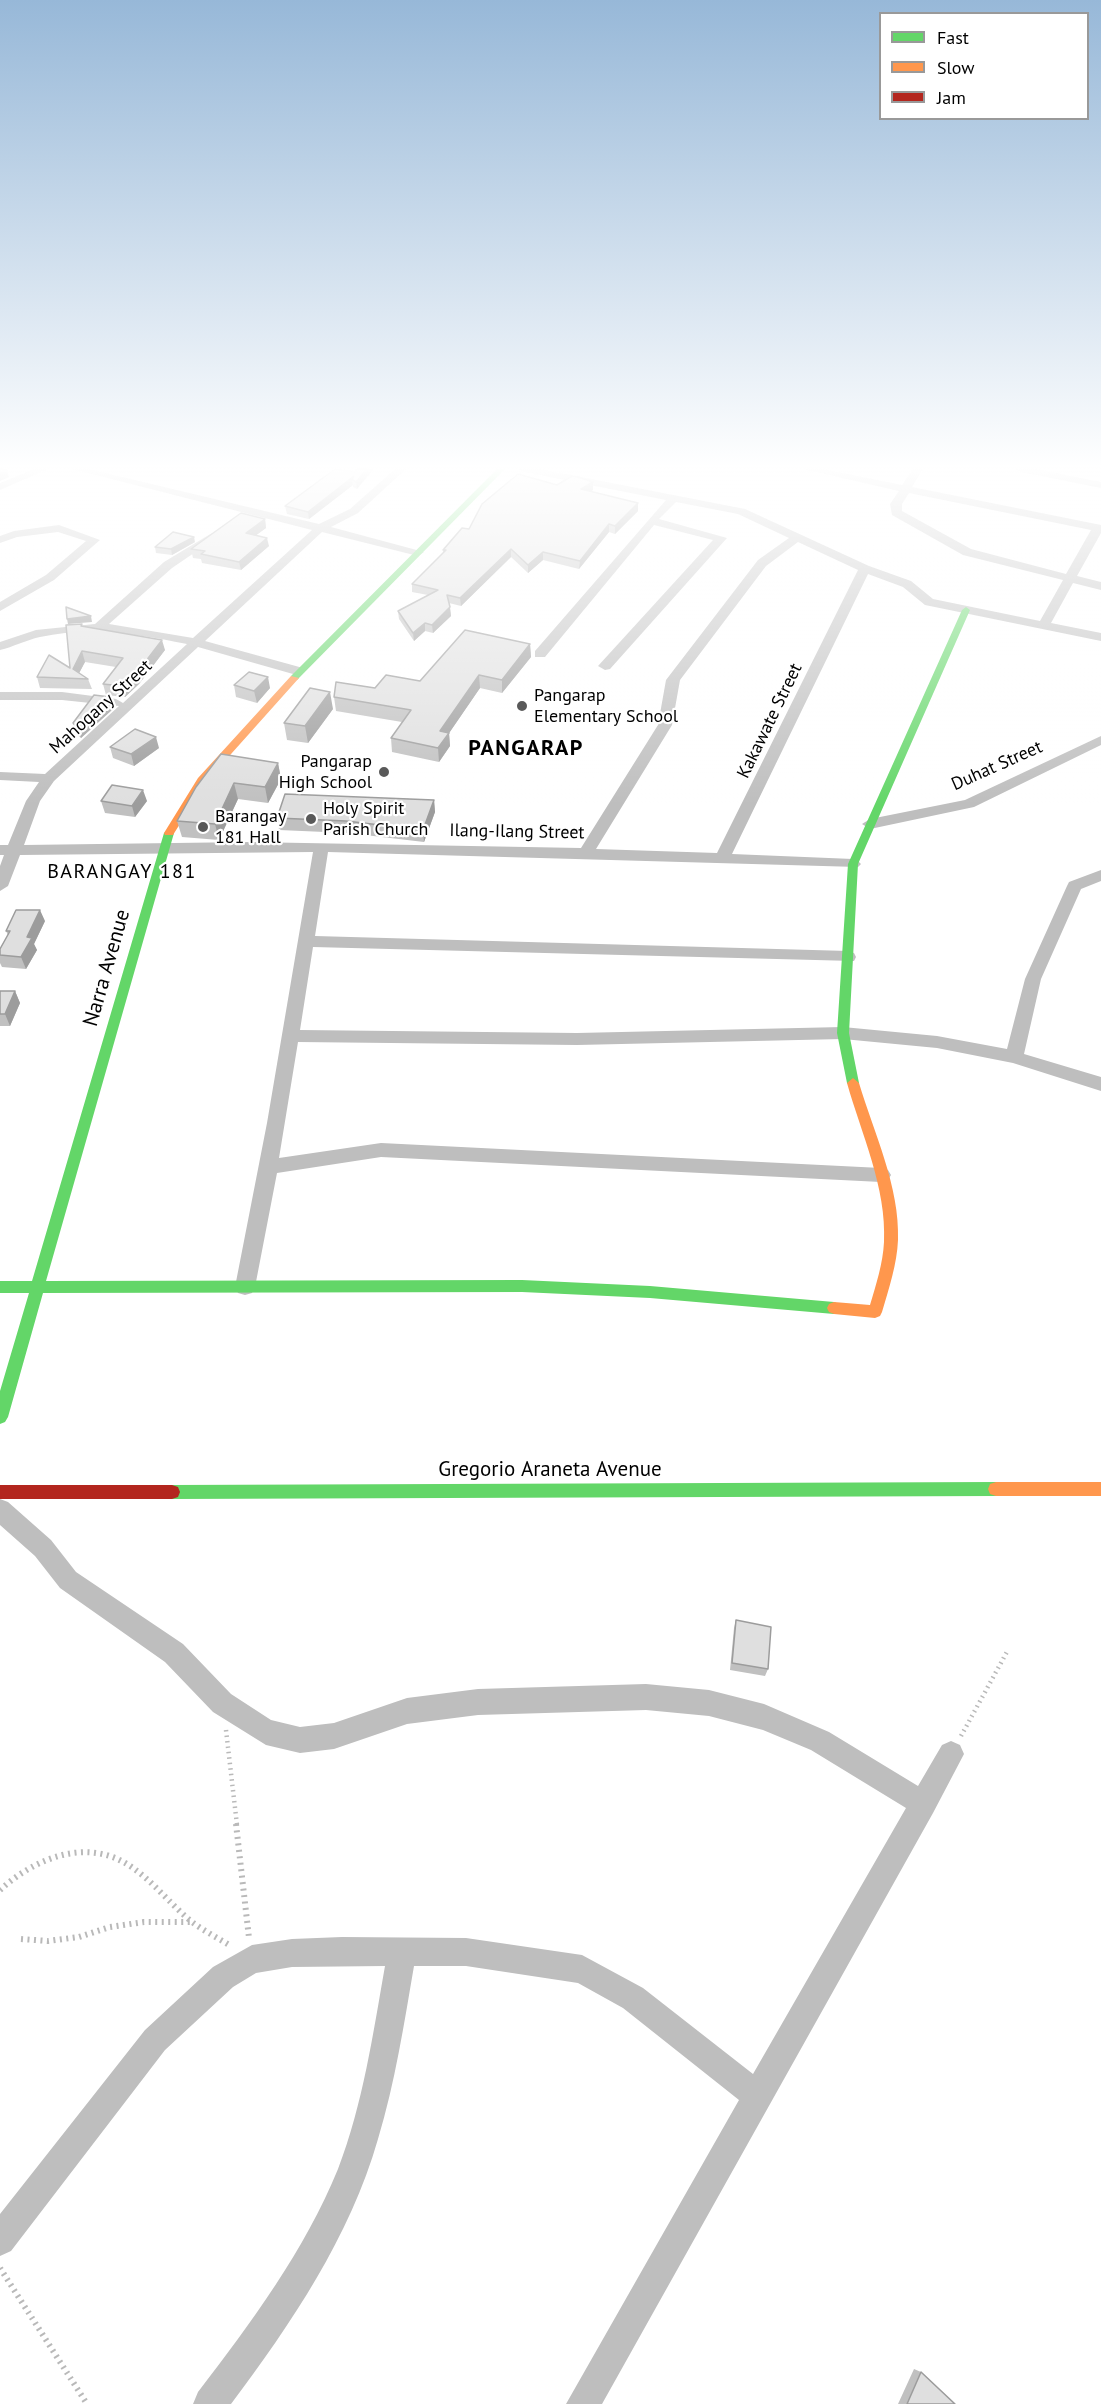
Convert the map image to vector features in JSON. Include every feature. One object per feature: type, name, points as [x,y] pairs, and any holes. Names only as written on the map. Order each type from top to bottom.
[{"type":"street","points":[[0,607],[30,593],[47,581]]},
{"type":"street","points":[[100,626],[150,581]]},
{"type":"street","name":"Mahogany Street","points":[[0,886],[7,850],[33,801],[49,778],[262,581]]},
{"type":"street","name":"Narra Avenue","points":[[0,1417],[163,847],[188,797],[298,671],[388,581]]},
{"type":"street","points":[[540,654],[601,581]]},
{"type":"street","points":[[605,666],[682,581]]},
{"type":"street","points":[[586,852],[665,725],[673,680],[748,581]]},
{"type":"street","name":"Kakawate Street","points":[[723,857],[859,581]]},
{"type":"street","points":[[899,581],[907,584],[929,602],[1101,637]]},
{"type":"street","points":[[1044,624],[1068,581]]},
{"type":"street","points":[[1079,581],[1101,586]]},
{"type":"street","points":[[0,1287],[522,1286],[651,1292],[875,1312],[890,1252],[891,1230],[881,1175],[853,1084],[843,1034],[853,864],[966,610]]},
{"type":"street","points":[[0,646],[40,632],[100,626],[194,644],[298,671]]},
{"type":"street","points":[[0,696],[62,696],[130,704]]},
{"type":"street","name":"Duhat Street","points":[[870,824],[969,804],[1101,740]]},
{"type":"street","points":[[0,776],[49,778]]},
{"type":"street","name":"Ilang-Ilang Street","points":[[7,850],[163,847],[586,852],[853,864]]},
{"type":"street","points":[[245,1287],[270,1167],[289,1036],[321,848]]},
{"type":"street","points":[[1014,1057],[1033,979],[1068,900],[1075,886],[1101,875]]},
{"type":"street","points":[[305,940],[849,957]]},
{"type":"street","points":[[289,1036],[577,1039],[843,1034],[937,1042],[1014,1057],[1101,1084]]},
{"type":"street","points":[[270,1167],[381,1150],[881,1175]]},
{"type":"street","name":"Gregorio Araneta Avenue","points":[[0,1492],[1101,1490]]},
{"type":"street","points":[[0,1510],[43,1548],[68,1580],[101,1605],[174,1653],[222,1703],[266,1732],[300,1740],[334,1737],[407,1711],[478,1702],[646,1697],[709,1703],[764,1717],[820,1741],[924,1804]]},
{"type":"street","points":[[583,2404],[951,1754]]},
{"type":"street","points":[[210,2404],[246,2356],[298,2279],[341,2199],[366,2126],[402,1952]]},
{"type":"street","points":[[0,2240],[155,2040],[223,1977],[252,1959],[292,1953],[466,1952],[582,1969],[633,1998],[758,2096]]},
{"type":"path","points":[[951,1754],[1008,1650]]},
{"type":"path","points":[[222,1703],[252,1959]]},
{"type":"path","points":[[0,1890],[44,1861],[72,1850],[99,1849],[137,1869],[192,1922],[252,1959]]},
{"type":"path","points":[[21,1939],[48,1941],[79,1937],[110,1927],[144,1922],[192,1922]]},
{"type":"path","points":[[0,2268],[87,2404]]},
{"type":"building","points":[[415,581],[477,581],[460,598],[447,595],[450,607],[432,625],[425,623],[413,633],[398,611],[438,590],[412,584]]},
{"type":"building","points":[[66,607],[91,616],[67,619]]},
{"type":"building","points":[[82,624],[81,626],[162,640],[136,674],[122,686],[103,684],[123,658],[82,651],[73,669],[88,679],[37,677],[49,655],[70,668],[66,625]]},
{"type":"building","points":[[465,630],[530,644],[502,680],[479,675],[440,731],[449,733],[438,748],[391,738],[411,710],[334,697],[336,682],[375,688],[386,675],[420,681]]},
{"type":"building","points":[[249,672],[268,677],[254,691],[234,685]]},
{"type":"building","points":[[310,688],[330,692],[305,726],[284,723]]},
{"type":"building","points":[[94,695],[110,697],[77,727],[73,723]]},
{"type":"building","points":[[135,729],[156,737],[131,754],[110,747]]},
{"type":"building","points":[[221,754],[278,763],[265,787],[234,783],[215,824],[177,821],[196,787]]},
{"type":"building","points":[[112,785],[143,790],[132,806],[101,801]]},
{"type":"building","points":[[285,794],[434,800],[423,830],[346,821],[277,818]]},
{"type":"building","points":[[16,910],[40,910],[27,937],[32,938],[21,957],[0,955],[0,949],[10,931],[6,931]]},
{"type":"building","points":[[0,991],[15,991],[5,1014],[0,1014]]},
{"type":"building","points":[[736,1620],[771,1627],[768,1669],[732,1663]]},
{"type":"building","points":[[921,2372],[955,2404],[907,2404]]},
{"type":"traffic: fast","points":[[294,678],[390,581]]},
{"type":"traffic: fast","points":[[853,1083],[843,1033],[853,864],[966,610]]},
{"type":"traffic: fast","points":[[0,1417],[169,833]]},
{"type":"traffic: fast","points":[[0,1287],[522,1286],[650,1292],[834,1308]]},
{"type":"traffic: fast","points":[[172,1492],[996,1489]]},
{"type":"traffic: slow","points":[[169,833],[202,780],[294,678]]},
{"type":"traffic: slow","points":[[834,1308],[875,1312],[886,1272],[891,1241],[886,1193],[853,1083]]},
{"type":"traffic: slow","points":[[996,1489],[1101,1489]]},
{"type":"traffic: jam","points":[[0,1492],[172,1492]]},
{"type":"place","name":"Pangarap Elementary School","points":[[522,706]]},
{"type":"place","name":"Pangarap High School","points":[[384,772]]},
{"type":"place","name":"Holy Spirit Parish Church","points":[[311,819]]},
{"type":"place","name":"Barangay 181 Hall","points":[[203,827]]},
{"type":"district","name":"PANGARAP","points":[[526,749]]},
{"type":"district","name":"BARANGAY 181","points":[[122,872]]}]
